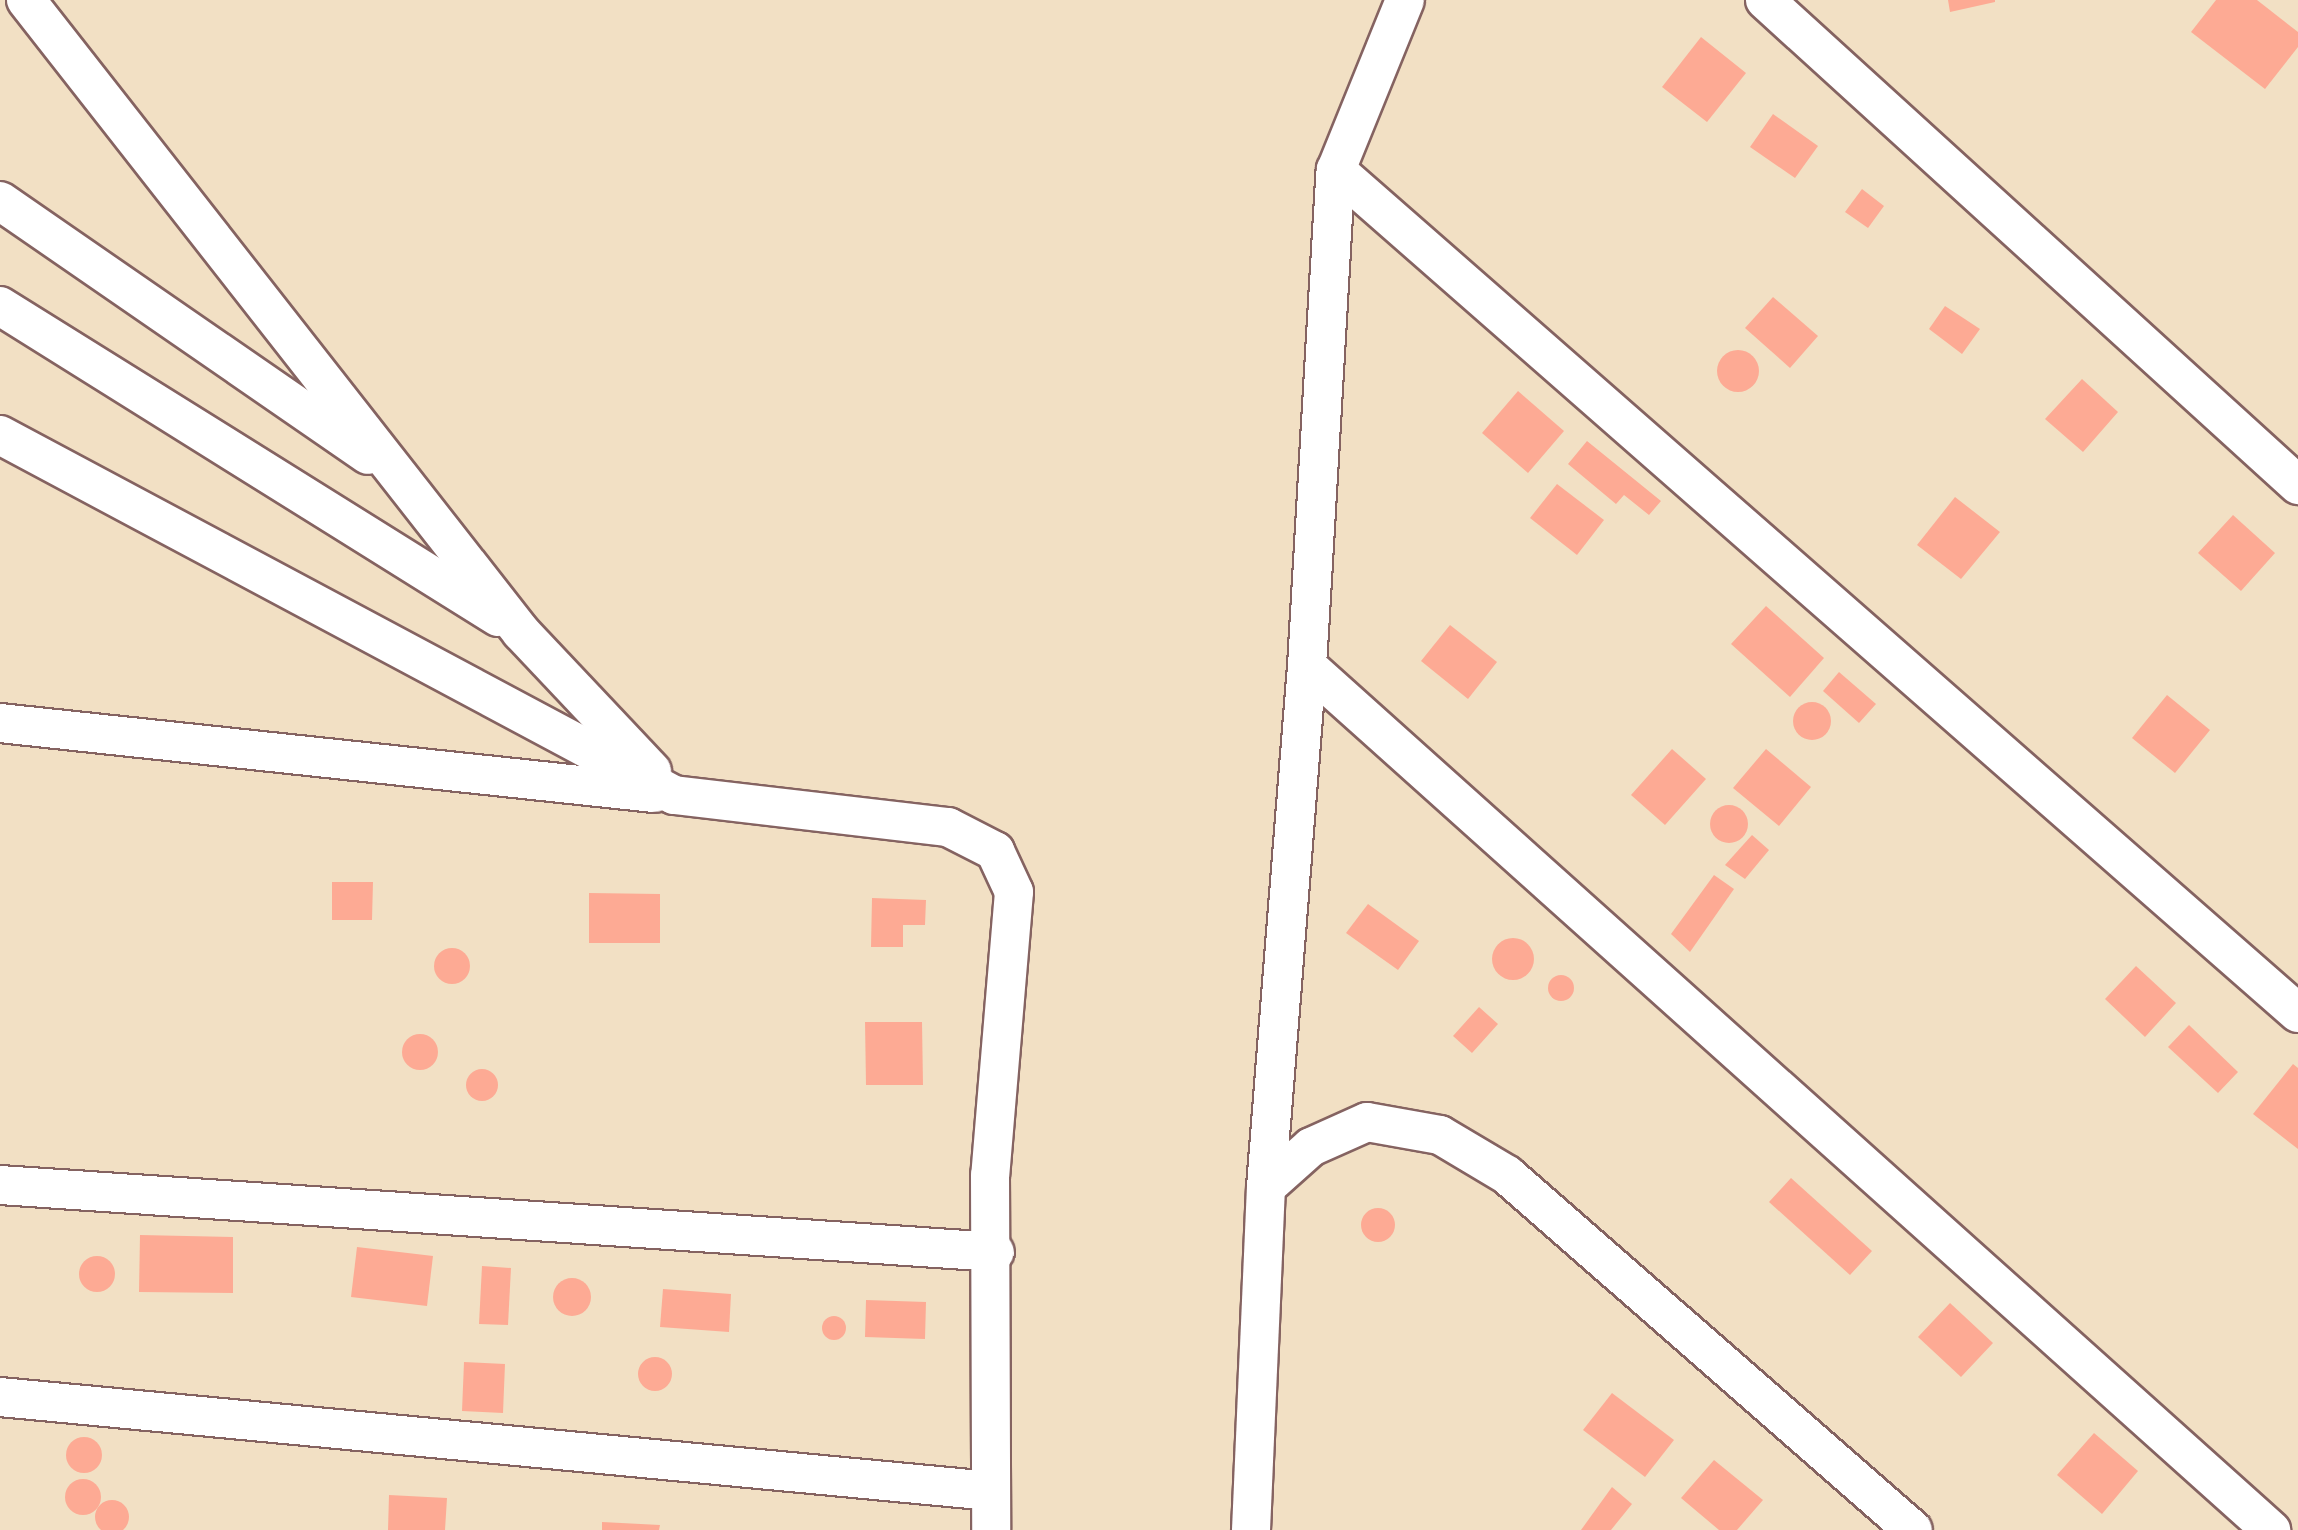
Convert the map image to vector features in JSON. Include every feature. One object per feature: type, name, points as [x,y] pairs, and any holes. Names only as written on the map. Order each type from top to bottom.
[{"type":"street","points":[[26,0],[521,632],[674,795]]},
{"type":"street","points":[[1251,1530],[1266,1187],[1307,666],[1336,170],[1406,0]]},
{"type":"street","points":[[1765,0],[2298,485]]},
{"type":"street","points":[[1336,170],[2298,1013]]},
{"type":"street","points":[[0,201],[399,476]]},
{"type":"street","points":[[0,306],[521,632]]},
{"type":"street","points":[[0,435],[674,795]]},
{"type":"street","points":[[1307,666],[2271,1530]]},
{"type":"street","points":[[0,723],[948,828],[995,851],[1014,892],[990,1175],[995,1252],[990,1530]]},
{"type":"street","points":[[1266,1187],[1311,1146],[1367,1122],[1440,1135],[1507,1176],[1913,1530]]},
{"type":"street","points":[[0,1185],[995,1252]]},
{"type":"street","points":[[0,1397],[991,1491]]},
{"type":"building","points":[[1948,0],[1995,0],[1995,2],[1950,12]]},
{"type":"building","points":[[2216,0],[2257,0],[2298,32],[2298,47],[2265,89],[2191,32]]},
{"type":"building","points":[[1701,37],[1746,73],[1707,122],[1662,87]]},
{"type":"building","points":[[1773,114],[1818,146],[1795,178],[1750,147]]},
{"type":"building","points":[[1862,189],[1884,206],[1868,228],[1845,212]]},
{"type":"building","points":[[1773,297],[1818,336],[1790,368],[1745,328]]},
{"type":"building","points":[[1945,306],[1980,329],[1962,354],[1929,329]]},
{"type":"building","points":[[1738,350],[1753,356],[1759,371],[1753,386],[1738,392],[1723,386],[1717,371],[1723,356]]},
{"type":"building","points":[[2082,379],[2118,412],[2083,452],[2045,419]]},
{"type":"building","points":[[1518,391],[1564,431],[1528,473],[1482,433]]},
{"type":"building","points":[[1587,441],[1661,501],[1649,515],[1624,495],[1616,504],[1568,464]]},
{"type":"building","points":[[1557,484],[1604,520],[1577,555],[1530,518]]},
{"type":"building","points":[[1955,497],[2000,532],[1961,579],[1917,545]]},
{"type":"building","points":[[2233,515],[2275,553],[2241,591],[2198,553]]},
{"type":"building","points":[[1766,606],[1824,658],[1790,697],[1731,644]]},
{"type":"building","points":[[1450,625],[1497,662],[1468,699],[1421,661]]},
{"type":"building","points":[[1839,672],[1876,704],[1859,723],[1823,691]]},
{"type":"building","points":[[2167,695],[2210,730],[2175,773],[2132,738]]},
{"type":"building","points":[[1812,702],[1826,707],[1831,721],[1826,735],[1812,740],[1798,735],[1793,721],[1798,707]]},
{"type":"building","points":[[1672,749],[1706,779],[1665,825],[1631,795]]},
{"type":"building","points":[[1766,749],[1811,787],[1779,826],[1733,788]]},
{"type":"building","points":[[1729,805],[1743,810],[1748,824],[1743,838],[1729,843],[1715,838],[1710,824],[1715,810]]},
{"type":"building","points":[[1752,835],[1769,850],[1745,879],[1725,865]]},
{"type":"building","points":[[1714,875],[1734,889],[1690,952],[1671,934]]},
{"type":"building","points":[[332,882],[373,882],[372,920],[332,920]]},
{"type":"building","points":[[589,893],[660,894],[660,943],[589,943]]},
{"type":"building","points":[[872,898],[926,900],[925,925],[903,925],[903,947],[871,947]]},
{"type":"building","points":[[1368,904],[1419,941],[1398,970],[1346,933]]},
{"type":"building","points":[[1513,938],[1528,944],[1534,959],[1528,974],[1513,980],[1498,974],[1492,959],[1498,944]]},
{"type":"building","points":[[452,948],[465,953],[470,966],[465,979],[452,984],[439,979],[434,966],[439,953]]},
{"type":"building","points":[[2136,966],[2176,1003],[2145,1037],[2105,999]]},
{"type":"building","points":[[1561,975],[1570,979],[1574,988],[1570,997],[1561,1001],[1552,997],[1548,988],[1552,979]]},
{"type":"building","points":[[1479,1007],[1498,1024],[1472,1053],[1453,1036]]},
{"type":"building","points":[[865,1022],[922,1022],[923,1085],[866,1085]]},
{"type":"building","points":[[2189,1025],[2238,1072],[2218,1093],[2168,1047]]},
{"type":"building","points":[[420,1034],[432,1040],[438,1052],[432,1064],[420,1070],[408,1064],[402,1052],[408,1040]]},
{"type":"building","points":[[2293,1064],[2298,1068],[2298,1149],[2253,1114]]},
{"type":"building","points":[[482,1069],[493,1074],[498,1085],[493,1096],[482,1101],[471,1096],[466,1085],[471,1074]]},
{"type":"building","points":[[1791,1178],[1872,1251],[1850,1275],[1769,1202]]},
{"type":"building","points":[[1378,1208],[1390,1213],[1395,1225],[1390,1237],[1378,1242],[1366,1237],[1361,1225],[1366,1213]]},
{"type":"building","points":[[140,1235],[233,1237],[233,1293],[139,1292]]},
{"type":"building","points":[[357,1247],[433,1256],[427,1306],[351,1297]]},
{"type":"building","points":[[97,1256],[110,1261],[115,1274],[110,1287],[97,1292],[84,1287],[79,1274],[84,1261]]},
{"type":"building","points":[[482,1266],[511,1268],[508,1325],[479,1324]]},
{"type":"building","points":[[572,1278],[585,1284],[591,1297],[585,1310],[572,1316],[559,1310],[553,1297],[559,1284]]},
{"type":"building","points":[[663,1289],[731,1294],[729,1332],[660,1327]]},
{"type":"building","points":[[866,1300],[926,1302],[925,1339],[865,1337]]},
{"type":"building","points":[[1950,1303],[1993,1343],[1961,1377],[1918,1337]]},
{"type":"building","points":[[834,1316],[843,1319],[843,1337],[834,1340],[825,1337],[822,1328],[825,1319]]},
{"type":"building","points":[[655,1357],[667,1362],[672,1374],[667,1386],[655,1391],[643,1386],[638,1374],[643,1362]]},
{"type":"building","points":[[464,1362],[505,1364],[503,1413],[462,1411]]},
{"type":"building","points":[[1612,1393],[1674,1440],[1645,1477],[1583,1430]]},
{"type":"building","points":[[2094,1433],[2138,1471],[2102,1514],[2057,1475]]},
{"type":"building","points":[[84,1437],[97,1442],[102,1455],[97,1468],[84,1473],[71,1468],[66,1455],[71,1442]]},
{"type":"building","points":[[1714,1460],[1763,1500],[1737,1530],[1719,1530],[1681,1498]]},
{"type":"building","points":[[83,1479],[96,1484],[101,1497],[96,1510],[83,1515],[70,1510],[65,1497],[70,1484]]},
{"type":"building","points":[[1612,1487],[1632,1504],[1611,1530],[1581,1530]]},
{"type":"building","points":[[389,1495],[447,1498],[445,1530],[388,1530]]},
{"type":"building","points":[[112,1500],[124,1505],[129,1517],[124,1529],[112,1534],[100,1529],[95,1517],[100,1505]]},
{"type":"building","points":[[602,1522],[660,1525],[659,1530],[602,1530]]}]
